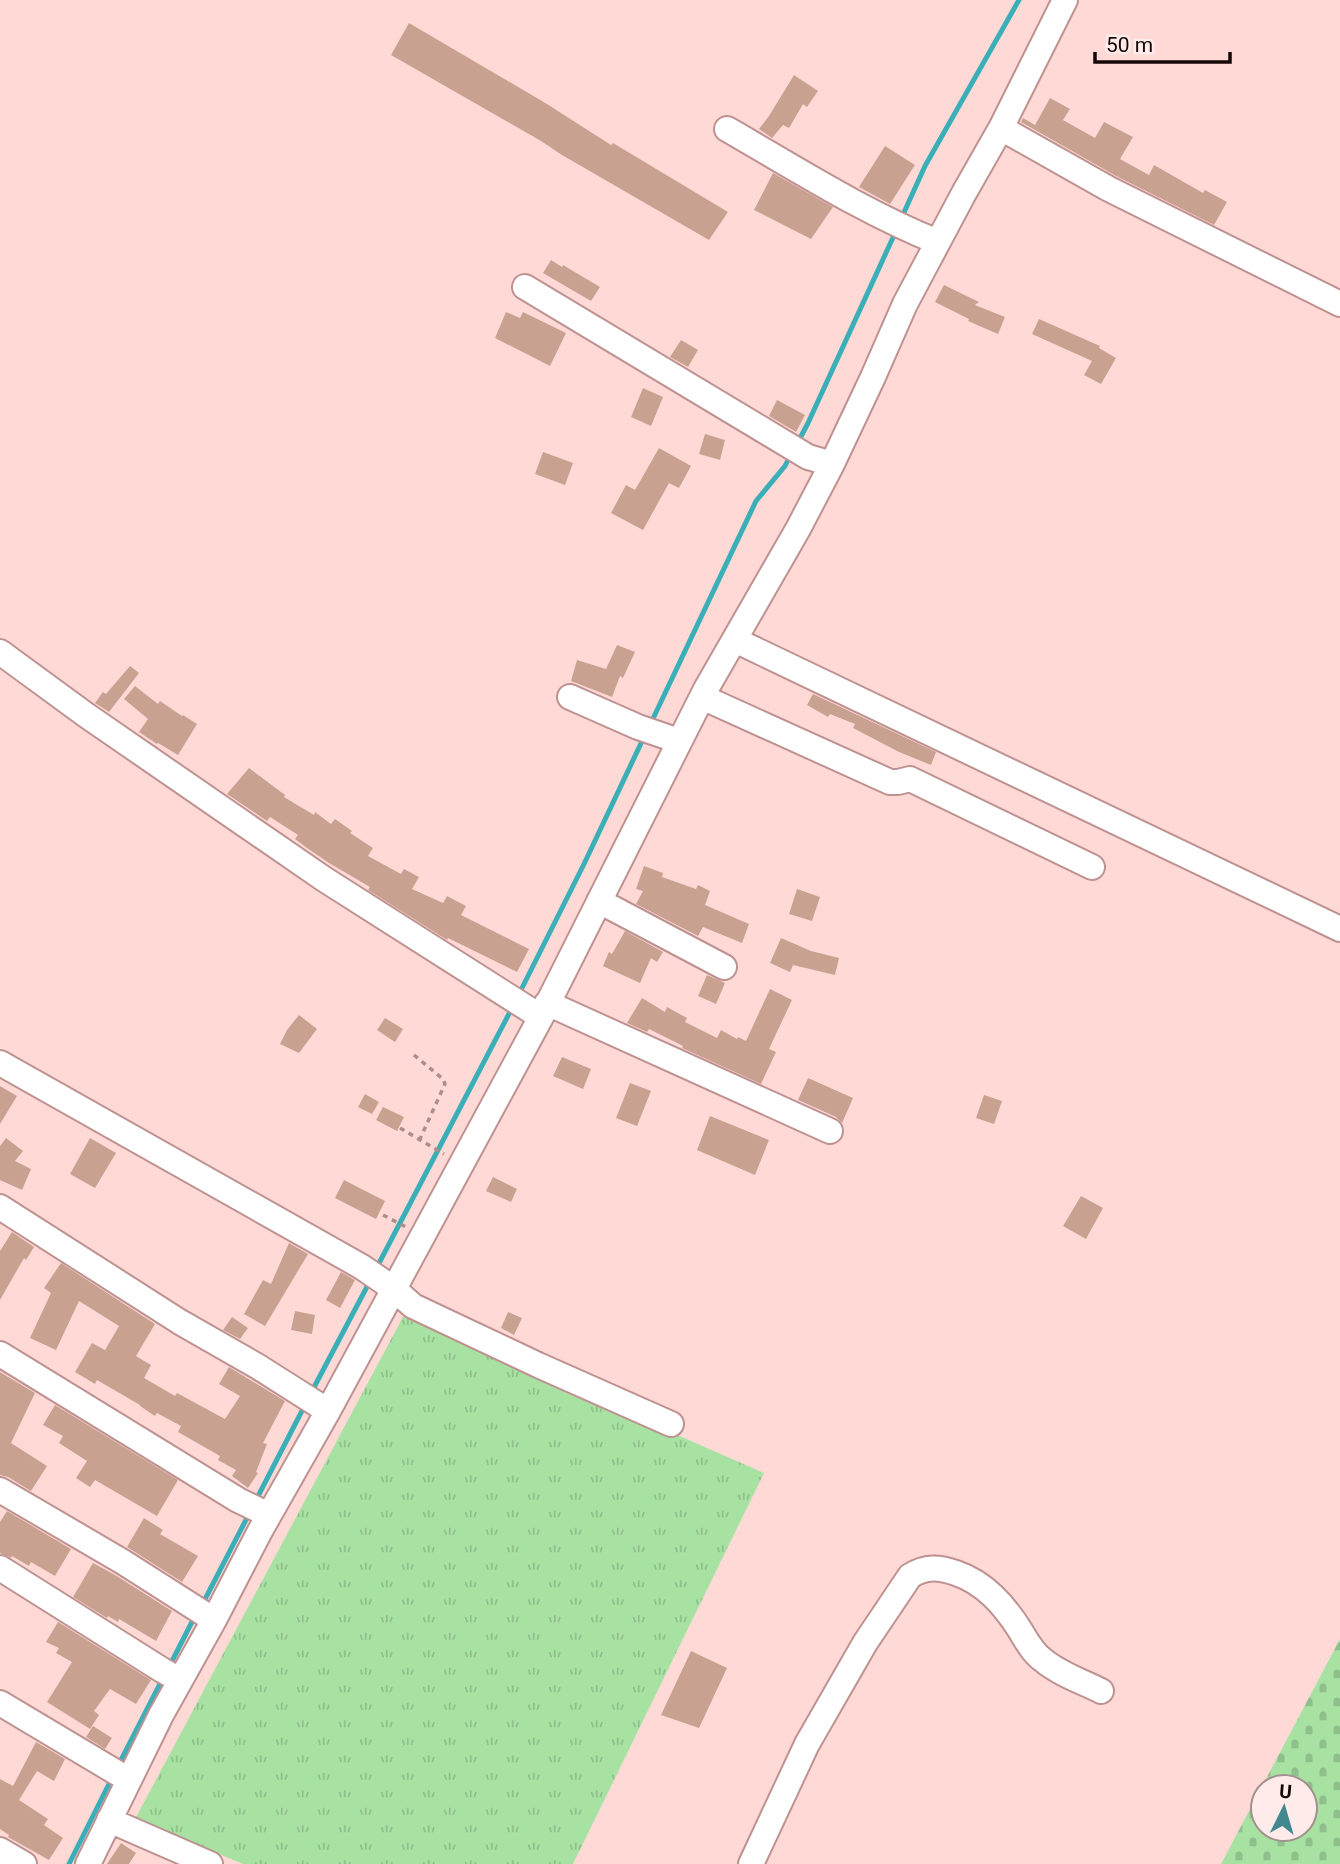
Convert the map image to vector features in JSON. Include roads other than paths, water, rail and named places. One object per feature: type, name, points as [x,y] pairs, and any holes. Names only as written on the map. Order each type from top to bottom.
[{"type":"street","points":[[88,1864],[109,1820],[119,1774],[160,1715],[173,1676],[211,1618],[266,1513],[314,1403],[389,1285],[530,1005],[598,901],[658,734],[702,697],[798,530],[873,377],[905,304],[927,238],[1001,128],[1065,0]]},
{"type":"street","points":[[1001,128],[1109,189],[1340,304]]},
{"type":"street","points":[[727,130],[927,238]]},
{"type":"street","points":[[525,287],[798,450],[832,464]]},
{"type":"street","points":[[735,640],[1340,929]]},
{"type":"street","points":[[0,652],[86,715],[324,879],[530,1005],[830,1131]]},
{"type":"street","points":[[570,697],[658,734]]},
{"type":"street","points":[[702,697],[890,782],[911,779],[1093,867]]},
{"type":"street","points":[[598,901],[724,967]]},
{"type":"street","points":[[0,1063],[362,1268],[389,1285],[413,1306],[671,1424]]},
{"type":"street","points":[[0,1207],[180,1322],[257,1366],[314,1403]]},
{"type":"street","points":[[0,1354],[238,1500],[266,1513]]},
{"type":"street","points":[[0,1490],[123,1562],[211,1618]]},
{"type":"street","points":[[751,1864],[807,1744],[839,1688],[865,1643],[910,1576],[921,1569],[939,1567],[965,1576],[992,1593],[1042,1660],[1101,1690]]},
{"type":"street","points":[[0,1568],[173,1676]]},
{"type":"street","points":[[0,1703],[119,1774]]},
{"type":"street","points":[[109,1820],[210,1864]]},
{"type":"street","points":[[0,1850],[24,1864]]},
{"type":"waterway","points":[[901,219],[925,166],[1019,0]]},
{"type":"waterway","points":[[797,444],[896,231]]},
{"type":"waterway","points":[[650,725],[756,501],[790,456]]},
{"type":"waterway","points":[[518,996],[644,737]]},
{"type":"waterway","points":[[376,1269],[512,1008]]},
{"type":"waterway","points":[[311,1393],[370,1281]]},
{"type":"waterway","points":[[255,1502],[305,1405]]},
{"type":"waterway","points":[[202,1605],[249,1514]]},
{"type":"waterway","points":[[169,1667],[195,1616]]},
{"type":"waterway","points":[[118,1766],[163,1678]]},
{"type":"waterway","points":[[69,1864],[112,1778]]}]
